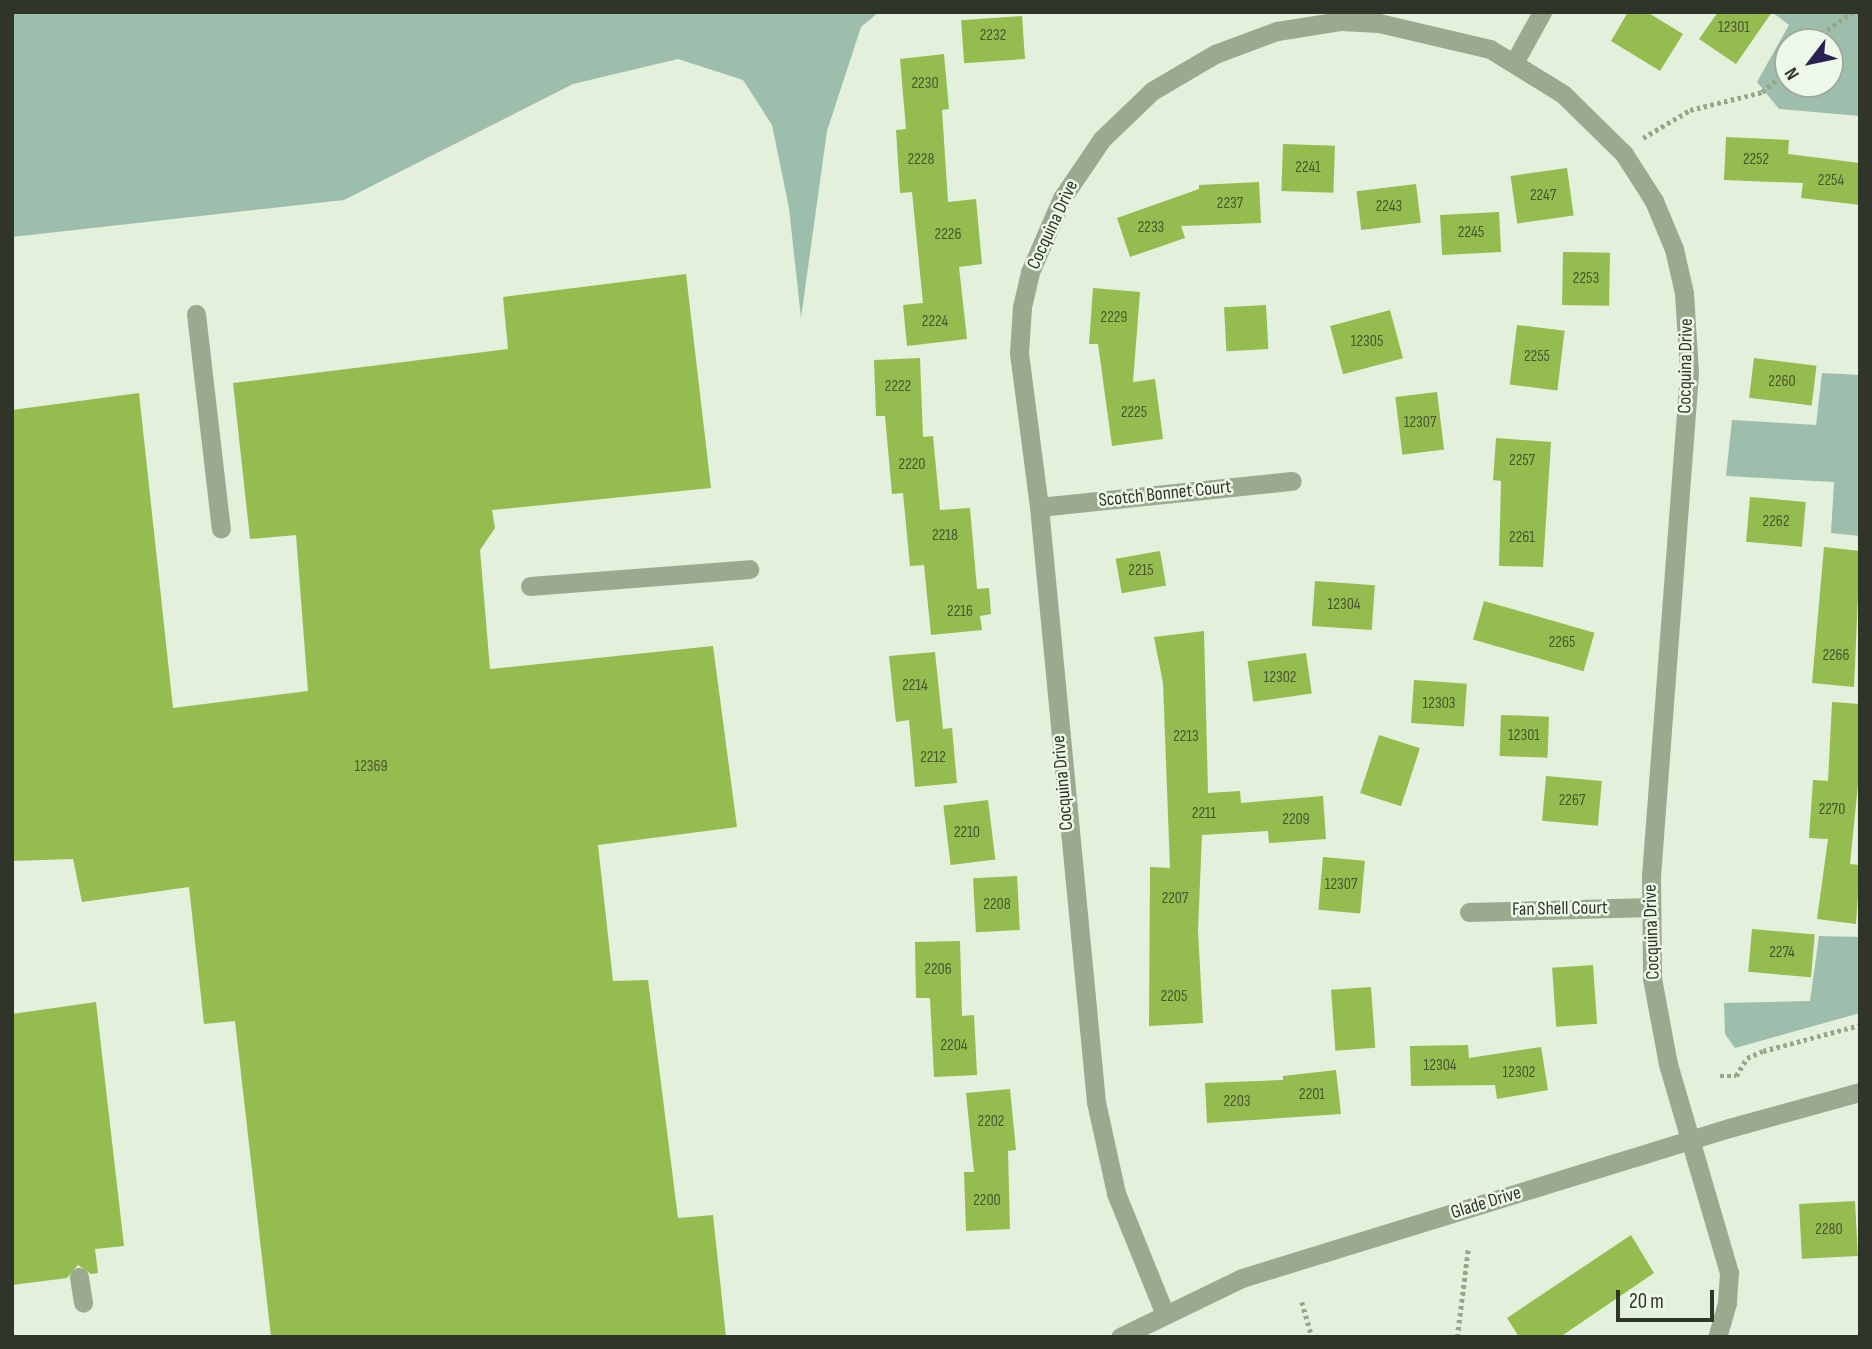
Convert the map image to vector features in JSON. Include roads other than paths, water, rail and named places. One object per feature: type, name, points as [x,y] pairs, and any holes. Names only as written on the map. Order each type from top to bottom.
[{"type":"street","points":[[1515,61],[1542,12]]},
{"type":"street","name":"Cocquina Drive","points":[[1164,1312],[1116,1194],[1096,1102],[1039,507],[1019,353],[1022,307],[1043,236],[1062,198],[1124,114],[1183,70],[1215,54],[1307,24],[1392,25],[1470,44],[1515,61],[1572,101],[1624,154],[1654,201],[1674,249],[1690,336],[1651,908],[1659,1024],[1729,1273],[1727,1303],[1717,1337]]},
{"type":"street","points":[[196,314],[221,529]]},
{"type":"street","name":"Scotch Bonnet Court","points":[[1039,507],[1292,481]]},
{"type":"street","points":[[530,586],[749,569]]},
{"type":"street","name":"Fan Shell Court","points":[[1469,912],[1651,908]]},
{"type":"street","name":"Glade Drive","points":[[1120,1337],[1164,1312],[1274,1268],[1690,1140],[1860,1092]]},
{"type":"street","points":[[79,1277],[83,1303]]}]
